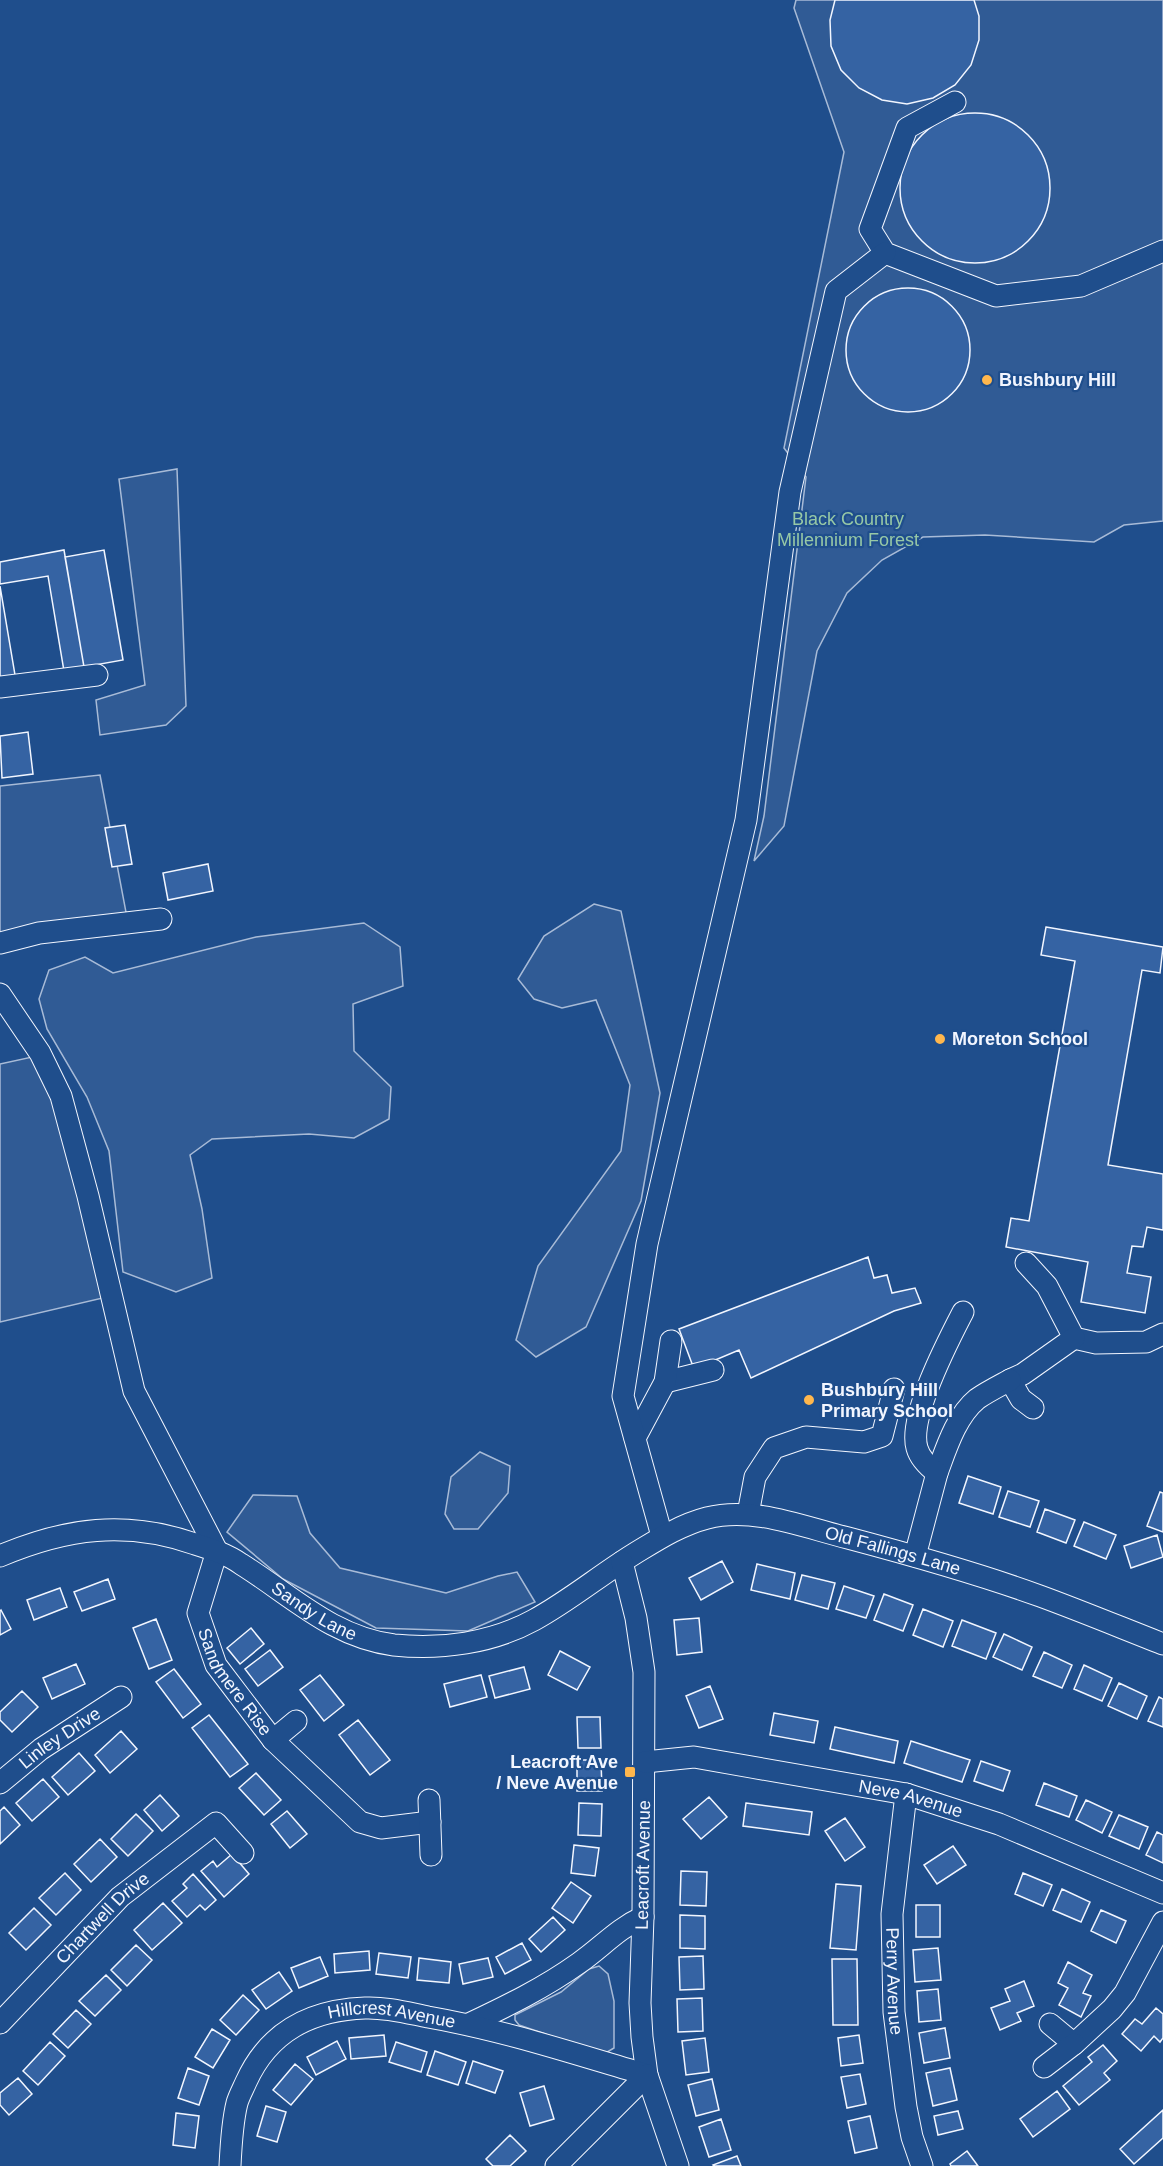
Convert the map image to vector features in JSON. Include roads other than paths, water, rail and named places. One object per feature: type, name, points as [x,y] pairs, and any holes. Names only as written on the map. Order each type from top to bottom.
[{"type":"street","points":[[955,102],[907,128],[870,229],[885,252],[996,296],[1081,286],[1163,251]]},
{"type":"street","points":[[662,1536],[623,1396],[647,1244],[746,820],[790,492],[836,291],[885,252]]},
{"type":"street","points":[[0,687],[97,675]]},
{"type":"street","points":[[0,943],[39,933],[161,919]]},
{"type":"street","points":[[0,994],[40,1053],[61,1096],[135,1391],[217,1551]]},
{"type":"street","points":[[1026,1263],[1047,1286],[1074,1338]]},
{"type":"street","points":[[937,1473],[916,1447],[916,1430],[934,1370],[963,1312]]},
{"type":"street","points":[[915,1556],[937,1473],[965,1412],[976,1400],[1074,1338],[1096,1343],[1146,1342],[1163,1334]]},
{"type":"street","points":[[635,1438],[665,1382],[671,1341]]},
{"type":"street","points":[[665,1382],[713,1370]]},
{"type":"street","points":[[1010,1380],[1021,1399],[1033,1408]]},
{"type":"street","points":[[748,1514],[755,1477],[774,1448],[806,1437],[864,1442],[882,1436],[894,1389]]},
{"type":"street","name":"Old Fallings Lane","points":[[622,1562],[662,1536],[707,1518],[748,1514],[788,1522],[915,1556],[1039,1596],[1163,1644]]},
{"type":"street","name":"Sandy Lane","points":[[0,1557],[50,1538],[78,1532],[102,1529],[147,1531],[169,1535],[217,1551],[240,1563],[315,1616],[339,1628],[390,1644],[420,1647],[460,1644],[501,1635],[533,1621],[622,1562]]},
{"type":"street","name":"Sandmere Rise","points":[[217,1551],[198,1613],[216,1665],[273,1740],[360,1822],[381,1828],[430,1822]]},
{"type":"street","name":"Leacroft Avenue","points":[[622,1562],[636,1618],[644,1672],[645,1762],[640,2003],[642,2037],[647,2075],[678,2166]]},
{"type":"street","name":"Linley Drive","points":[[0,1783],[41,1749],[121,1697]]},
{"type":"street","name":"Sandmere Rise","points":[[273,1740],[296,1721]]},
{"type":"street","name":"Neve Avenue","points":[[645,1762],[694,1757],[906,1794],[999,1824],[1163,1893]]},
{"type":"street","name":"Perry Avenue","points":[[906,1794],[892,1914],[894,2012],[906,2107],[912,2137],[922,2166]]},
{"type":"street","points":[[429,1800],[431,1855]]},
{"type":"street","name":"Chartwell Drive","points":[[0,2023],[120,1897],[216,1823],[243,1853]]},
{"type":"street","points":[[469,2024],[533,1994],[581,1962],[626,1925],[643,1917]]},
{"type":"street","points":[[1044,2067],[1074,2044],[1112,2009],[1125,1993],[1163,1922]]},
{"type":"street","name":"Hillcrest Avenue","points":[[230,2166],[237,2101],[251,2071],[264,2052],[284,2031],[309,2017],[340,2010],[368,2007],[469,2024],[647,2075]]},
{"type":"street","points":[[1050,2024],[1074,2044]]},
{"type":"street","points":[[556,2166],[647,2075]]},
{"type":"place","name":"Bushbury Hill","points":[[987,380]]},
{"type":"place","name":"Moreton School","points":[[940,1039]]},
{"type":"place","name":"Bushbury Hill Primary School","points":[[809,1400]]},
{"type":"place","name":"Leacroft Ave / Neve Avenue","points":[[630,1772]]},
{"type":"park label","name":"Black Country Millennium Forest","points":[[848,529]]}]
